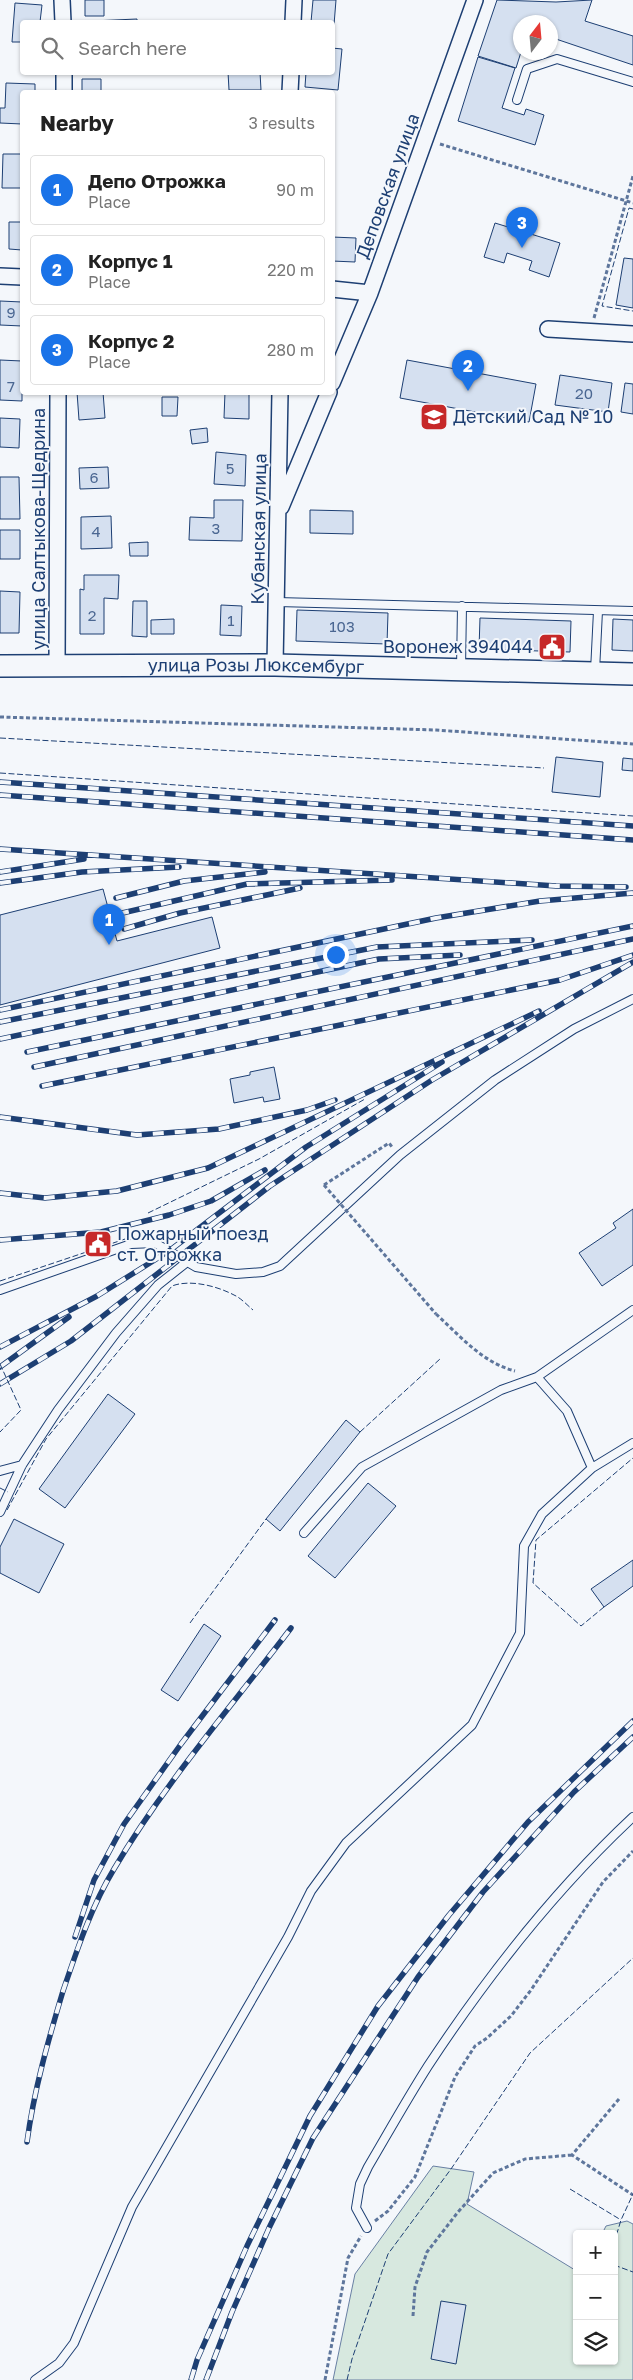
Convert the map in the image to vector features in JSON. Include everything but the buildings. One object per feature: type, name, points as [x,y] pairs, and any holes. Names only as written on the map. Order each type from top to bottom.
[{"type":"street","points":[[62,0],[63,20]]},
{"type":"street","points":[[293,20],[294,0]]},
{"type":"street","name":"Деповская улица","points":[[335,376],[370,293],[474,0]]},
{"type":"street","points":[[64,75],[64,90]]},
{"type":"street","points":[[290,90],[291,75]]},
{"type":"street","points":[[0,276],[20,277]]},
{"type":"street","points":[[335,289],[370,293]]},
{"type":"street","points":[[548,329],[633,334]]},
{"type":"street","name":"улица Салтыкова-Щедрина","points":[[57,666],[58,395]]},
{"type":"street","name":"Кубанская улица","points":[[275,665],[280,395]]},
{"type":"street","points":[[278,515],[328,395]]},
{"type":"street","name":"улица Розы Люксембург","points":[[0,666],[275,665],[633,674]]},
{"type":"lane","points":[[517,100],[527,69],[557,59],[633,82]]},
{"type":"lane","points":[[276,602],[633,611]]},
{"type":"lane","points":[[461,670],[462,606]]},
{"type":"lane","points":[[595,673],[598,611]]},
{"type":"lane","points":[[0,1290],[131,1244],[155,1243],[196,1267],[236,1274],[263,1272],[280,1266],[400,1156],[494,1080],[574,1030],[633,999]]},
{"type":"lane","points":[[0,1512],[22,1465],[58,1410],[116,1333],[158,1285],[187,1262]]},
{"type":"lane","points":[[304,1533],[362,1467],[501,1390],[537,1377],[633,1310]]},
{"type":"lane","points":[[537,1377],[567,1411],[592,1468]]},
{"type":"lane","points":[[35,2380],[59,2363],[74,2343],[132,2207],[288,1938],[311,1891],[346,1843],[472,1725],[520,1633],[524,1546],[542,1514],[592,1468],[633,1443]]},
{"type":"lane","points":[[0,1471],[22,1465]]},
{"type":"lane","points":[[367,2228],[356,2208],[360,2184],[368,2167],[428,2066],[490,1977],[601,1847],[633,1817]]},
{"type":"path","points":[[425,139],[633,203]]},
{"type":"path","points":[[590,332],[633,176]]},
{"type":"path","points":[[0,717],[436,730],[633,744]]},
{"type":"path","points":[[389,1143],[324,1185],[436,1314],[473,1349],[499,1368],[537,1377]]},
{"type":"path","points":[[325,2380],[348,2258],[367,2228],[388,2211],[415,2177],[455,2077],[474,2046],[487,2038],[511,2016],[531,1990],[603,1882],[633,1851]]},
{"type":"path","points":[[572,2155],[619,2098]]},
{"type":"path","points":[[413,2316],[415,2287],[427,2252],[458,2212],[493,2173],[525,2159],[572,2155],[633,2195]]},
{"type":"shaded area","points":[[433,2166],[474,2172],[467,2204],[573,2269],[573,2365],[618,2365],[618,2230],[604,2230],[606,2226],[627,2221],[633,2224],[633,2380],[333,2380],[355,2274]]},
{"type":"railway","points":[[0,782],[633,826]]},
{"type":"railway","points":[[0,795],[633,840]]},
{"type":"railway","points":[[0,849],[556,886],[626,887]]},
{"type":"railway","points":[[0,872],[84,859]]},
{"type":"railway","points":[[0,883],[82,872],[179,867]]},
{"type":"railway","points":[[116,898],[184,881],[265,872]]},
{"type":"railway","points":[[118,914],[247,884],[392,880]]},
{"type":"railway","points":[[124,929],[180,913],[300,888]]},
{"type":"railway","points":[[0,1010],[436,918],[540,901],[633,893]]},
{"type":"railway","points":[[27,1052],[633,926]]},
{"type":"railway","points":[[34,1067],[633,939]]},
{"type":"railway","points":[[0,1022],[377,947],[532,940]]},
{"type":"railway","points":[[0,1039],[379,959],[460,955]]},
{"type":"railway","points":[[42,1086],[560,980],[633,955]]},
{"type":"railway","points":[[0,1384],[71,1341],[270,1186],[432,1080],[633,962]]},
{"type":"railway","points":[[0,1193],[45,1198],[117,1191],[208,1168],[539,1011]]},
{"type":"railway","points":[[0,1347],[97,1296],[169,1251],[306,1147],[442,1062]]},
{"type":"railway","points":[[0,1117],[137,1135],[219,1129],[307,1110],[335,1100]]},
{"type":"railway","points":[[0,1240],[101,1232],[169,1215],[211,1201],[265,1170]]},
{"type":"railway","points":[[0,1367],[69,1317]]},
{"type":"railway","points":[[75,1937],[94,1880],[124,1824],[181,1744],[275,1620]]},
{"type":"railway","points":[[27,2142],[47,2047],[63,1991],[98,1898],[134,1837],[176,1776],[291,1628]]},
{"type":"railway","points":[[191,2380],[197,2360],[247,2246],[310,2116],[378,2006],[449,1915],[528,1822],[633,1721]]},
{"type":"railway","points":[[206,2380],[232,2312],[269,2228],[313,2138],[418,1977],[483,1892],[574,1792],[633,1737]]},
{"type":"fence","points":[[633,209],[629,208],[602,306],[633,311]]},
{"type":"fence","points":[[0,738],[544,768]]},
{"type":"fence","points":[[0,773],[633,816]]},
{"type":"fence","points":[[148,1213],[259,1159],[365,1099]]},
{"type":"fence","points":[[0,1281],[143,1233]]},
{"type":"fence","points":[[7,1510],[46,1439],[172,1286],[187,1283],[212,1286],[237,1296],[253,1310]]},
{"type":"fence","points":[[360,1432],[440,1359]]},
{"type":"fence","points":[[0,1364],[21,1410],[0,1432]]},
{"type":"fence","points":[[604,1607],[581,1626],[533,1583],[536,1540],[633,1458]]},
{"type":"fence","points":[[0,1488],[8,1492]]},
{"type":"fence","points":[[190,1623],[266,1519]]},
{"type":"fence","points":[[347,2380],[352,2359],[388,2254],[451,2169],[530,2053],[633,1958]]},
{"type":"fence","points":[[570,2189],[621,2220]]},
{"type":"fence","points":[[618,2230],[633,2194]]},
{"type":"fence","points":[[618,2266],[633,2272]]},
{"type":"place","name":"Корпус 2","points":[[522,248]]},
{"type":"place","name":"Корпус 1","points":[[468,391]]},
{"type":"place","name":"Детский Сад № 10","points":[[434,417]]},
{"type":"place","name":"Воронеж 394044","points":[[552,647]]},
{"type":"place","name":"Депо Отрожка","points":[[109,945]]},
{"type":"place","name":"Пожарный поезд ст. Отрожка","points":[[98,1244]]}]
